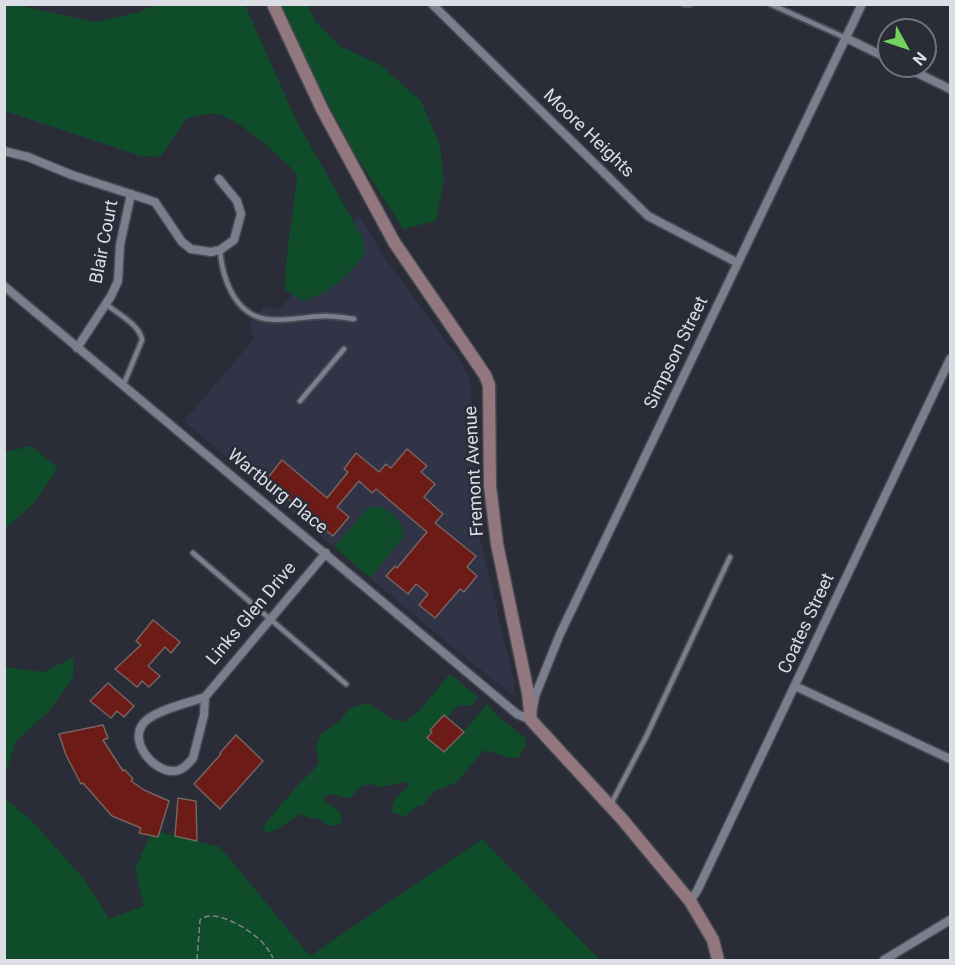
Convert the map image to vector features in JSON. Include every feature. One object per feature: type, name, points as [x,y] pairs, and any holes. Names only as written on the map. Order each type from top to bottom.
[{"type":"main road","name":"Fremont Avenue","points":[[273,4],[322,109],[394,242],[485,375],[489,385],[490,486],[497,544],[528,693],[531,720]]},
{"type":"main road","points":[[531,720],[690,901],[713,940],[718,960]]},
{"type":"street","name":"Moore Heights","points":[[432,4],[648,216],[738,263]]},
{"type":"street","name":"Simpson Street","points":[[531,720],[535,696],[560,634],[862,4]]},
{"type":"street","points":[[846,38],[877,53]]},
{"type":"street","points":[[928,78],[951,89]]},
{"type":"street","name":"Blair Court","points":[[4,152],[28,157],[72,175],[131,194],[120,245],[118,281],[77,348]]},
{"type":"street","points":[[131,194],[155,202],[182,242],[191,249],[211,252],[220,250],[234,240],[241,214],[237,201],[219,179]]},
{"type":"street","name":"Wartburg Place","points":[[4,286],[517,714],[531,720]]},
{"type":"street","name":"Coates Street","points":[[690,901],[697,891],[951,359]]},
{"type":"street","name":"Links Glen Drive","points":[[204,696],[204,715],[193,758],[181,770],[176,771],[154,762],[139,744],[141,726],[154,715],[204,696],[326,553]]},
{"type":"street","points":[[795,686],[951,759]]},
{"type":"street","points":[[884,960],[951,921]]},
{"type":"lane","points":[[684,4],[690,4]]},
{"type":"lane","points":[[770,4],[846,38]]},
{"type":"lane","points":[[220,250],[224,278],[230,290],[245,308],[264,319],[326,316],[354,319]]},
{"type":"lane","points":[[106,304],[138,330],[142,340],[123,386]]},
{"type":"lane","points":[[300,401],[344,349]]},
{"type":"lane","points":[[193,553],[346,684]]},
{"type":"lane","points":[[609,807],[646,738],[730,557]]},
{"type":"path","points":[[197,960],[200,920],[203,916],[211,914],[224,918],[254,935],[273,958]]},
{"type":"shaded area","points":[[359,216],[387,261],[461,362],[470,378],[480,538],[513,677],[515,697],[451,646],[184,421],[254,339],[249,325],[264,307],[280,309]]},
{"type":"green space","points":[[4,5],[23,5],[95,22],[140,12],[154,5],[245,5],[297,122],[363,238],[365,253],[339,282],[314,297],[304,301],[285,290],[286,261],[297,174],[258,138],[224,116],[208,114],[187,118],[160,157],[141,156],[5,111]]},
{"type":"green space","points":[[279,5],[308,5],[315,21],[340,46],[382,66],[421,101],[440,145],[444,182],[436,221],[403,229],[352,149],[285,21]]},
{"type":"green space","points":[[31,446],[58,468],[35,502],[5,529],[5,452]]},
{"type":"green space","points":[[369,507],[382,508],[397,518],[404,536],[370,578],[334,547]]},
{"type":"green space","points":[[74,657],[73,678],[50,710],[16,741],[5,775],[5,667],[44,672]]},
{"type":"green space","points":[[450,674],[478,697],[471,706],[459,705],[447,718],[443,715],[430,730],[432,732],[428,738],[444,752],[487,704],[494,710],[493,712],[525,738],[526,746],[518,758],[483,751],[456,783],[434,791],[423,805],[417,806],[404,817],[392,812],[392,808],[396,798],[408,788],[408,784],[404,782],[380,787],[369,784],[361,786],[350,798],[334,795],[324,797],[325,801],[341,814],[342,821],[336,826],[327,825],[318,818],[313,819],[300,814],[268,833],[262,828],[296,787],[319,764],[316,746],[320,735],[341,720],[347,711],[355,706],[368,703],[392,719],[405,722],[418,712]]},
{"type":"green space","points":[[4,798],[31,820],[85,880],[109,919],[144,906],[135,870],[152,830],[220,847],[310,956],[482,839],[600,960],[5,960]]},
{"type":"building","points":[[407,449],[427,466],[421,472],[435,484],[424,497],[443,514],[435,523],[476,556],[467,567],[477,576],[464,592],[460,589],[435,618],[419,605],[428,594],[416,584],[408,594],[386,576],[395,566],[397,568],[427,532],[376,489],[372,493],[359,481],[337,507],[349,517],[333,536],[266,480],[282,460],[327,498],[348,472],[344,469],[356,453],[379,472],[386,464],[391,468]]},
{"type":"building","points":[[153,620],[180,642],[171,653],[165,647],[148,666],[160,676],[149,687],[142,681],[137,687],[115,669],[141,645],[136,641]]},
{"type":"building","points":[[108,683],[134,706],[124,717],[117,711],[111,718],[90,701]]},
{"type":"building","points":[[444,715],[464,732],[444,752],[427,738],[432,732],[430,730]]},
{"type":"building","points":[[103,725],[108,738],[103,740],[123,771],[125,770],[133,779],[131,781],[144,790],[169,801],[158,837],[139,833],[141,828],[112,816],[83,783],[81,784],[66,755],[59,734]]},
{"type":"building","points":[[236,735],[263,761],[220,809],[194,784]]},
{"type":"building","points":[[178,798],[196,801],[197,841],[175,836]]}]
